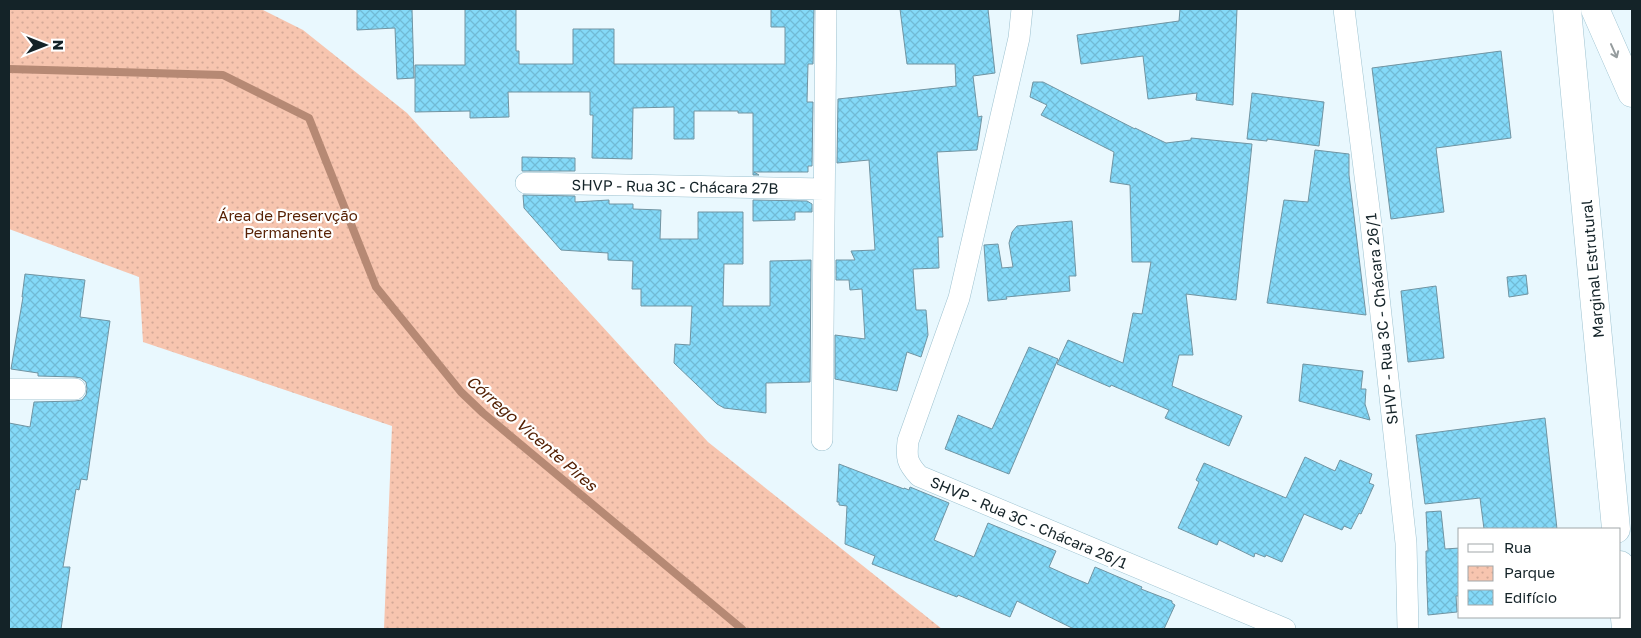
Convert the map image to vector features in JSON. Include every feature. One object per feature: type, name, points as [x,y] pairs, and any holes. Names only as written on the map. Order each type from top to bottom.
[{"type":"main road","name":"Marginal Estrutural","points":[[1567,9],[1616,528]]},
{"type":"main road","points":[[1595,9],[1632,93]]},
{"type":"main road","points":[[1621,576],[1626,629]]},
{"type":"street","points":[[822,440],[826,9]]},
{"type":"street","name":"SHVP - Rua 3C - Chácara 26/1","points":[[1022,9],[1020,38],[960,298],[908,441],[906,456],[910,466],[919,476],[1285,629]]},
{"type":"street","name":"SHVP - Rua 3C - Chácara 26/1","points":[[1344,9],[1372,233],[1406,543],[1408,629]]},
{"type":"street","name":"SHVP - Rua 3C - Chácara 27B","points":[[526,183],[824,189]]},
{"type":"street","points":[[9,389],[75,389]]},
{"type":"green space","name":"Área de Preservção Permanente","points":[[9,9],[261,9],[303,30],[407,113],[708,442],[942,629],[384,629],[392,426],[143,342],[139,277],[9,229]]},
{"type":"building","points":[[357,9],[412,9],[414,78],[397,79],[395,28],[357,30]]},
{"type":"building","points":[[465,9],[516,9],[516,51],[519,51],[519,64],[573,64],[573,29],[614,29],[614,64],[785,64],[785,27],[771,27],[771,9],[814,9],[813,64],[808,64],[807,102],[813,102],[812,166],[808,166],[808,172],[754,172],[759,175],[753,175],[753,113],[694,111],[694,139],[674,139],[674,107],[633,108],[632,159],[592,158],[593,115],[590,115],[590,92],[508,92],[509,117],[470,118],[470,111],[415,112],[415,65],[465,65]]},
{"type":"building","points":[[900,9],[988,9],[995,73],[973,76],[978,117],[982,116],[977,150],[937,152],[943,237],[938,237],[939,268],[913,269],[916,310],[926,310],[928,335],[921,357],[907,352],[897,391],[835,379],[835,335],[865,339],[862,289],[850,290],[849,280],[836,280],[836,260],[855,260],[851,251],[875,250],[869,160],[837,163],[838,99],[956,86],[955,64],[907,64]]},
{"type":"building","points":[[1180,9],[1237,9],[1233,105],[1196,100],[1197,93],[1148,99],[1143,56],[1081,64],[1077,35],[1179,21]]},
{"type":"building","points":[[1501,51],[1511,138],[1436,148],[1444,212],[1391,219],[1372,68]]},
{"type":"building","points":[[1033,82],[1043,82],[1166,143],[1191,140],[1191,138],[1252,144],[1236,300],[1186,294],[1193,355],[1179,355],[1172,386],[1242,416],[1229,446],[1165,418],[1169,410],[1057,364],[1068,340],[1123,363],[1133,313],[1142,314],[1151,262],[1132,262],[1130,185],[1110,182],[1114,152],[1041,115],[1047,105],[1030,97]]},
{"type":"building","points":[[1252,93],[1324,102],[1319,146],[1267,139],[1267,141],[1247,139]]},
{"type":"building","points":[[1315,150],[1349,154],[1349,175],[1366,315],[1267,303],[1284,200],[1308,202]]},
{"type":"building","points":[[522,157],[575,158],[575,171],[522,171]]},
{"type":"building","points":[[523,195],[575,196],[575,202],[609,200],[609,204],[633,204],[633,209],[661,210],[660,239],[698,239],[698,212],[743,212],[743,264],[724,264],[723,306],[770,306],[770,261],[811,260],[810,382],[766,383],[766,413],[724,408],[717,404],[674,363],[675,344],[690,345],[692,306],[641,306],[641,289],[632,289],[633,261],[608,260],[608,253],[561,250],[524,208]]},
{"type":"building","points":[[753,200],[807,201],[812,204],[812,212],[795,212],[795,220],[753,221]]},
{"type":"building","points":[[1072,221],[1076,276],[1069,276],[1070,291],[1006,297],[1007,299],[988,301],[984,245],[998,244],[1002,268],[1013,267],[1009,243],[1012,232],[1017,226]]},
{"type":"building","points":[[25,274],[85,280],[80,317],[110,321],[87,480],[81,479],[79,490],[76,489],[63,567],[70,567],[61,629],[9,629],[9,423],[30,427],[34,402],[82,400],[86,395],[87,389],[86,382],[81,378],[38,376],[38,373],[11,369]]},
{"type":"building","points":[[1526,275],[1528,294],[1509,297],[1507,277]]},
{"type":"building","points":[[1436,286],[1444,358],[1408,362],[1401,291]]},
{"type":"building","points":[[1029,347],[1058,359],[1009,474],[945,449],[958,415],[992,429]]},
{"type":"building","points":[[1303,364],[1363,371],[1361,389],[1366,389],[1365,404],[1370,420],[1299,401]]},
{"type":"building","points":[[1545,418],[1557,528],[1484,528],[1480,498],[1425,504],[1416,435]]},
{"type":"building","points":[[1305,457],[1335,471],[1340,460],[1372,474],[1369,483],[1374,485],[1361,514],[1359,513],[1351,529],[1344,526],[1342,530],[1304,514],[1282,562],[1266,555],[1265,557],[1255,553],[1254,557],[1219,540],[1217,545],[1178,528],[1199,482],[1196,480],[1204,463],[1286,498]]},
{"type":"building","points":[[839,464],[904,489],[909,490],[910,487],[949,503],[934,540],[974,557],[988,523],[1056,551],[1049,567],[1069,576],[1088,584],[1095,567],[1142,587],[1141,589],[1172,601],[1175,605],[1164,629],[1074,629],[1017,601],[1010,617],[958,595],[957,597],[872,564],[875,556],[845,544],[847,506],[839,505],[839,502],[837,502]]},
{"type":"building","points":[[1441,511],[1445,549],[1458,548],[1457,612],[1428,615],[1426,512]]},
{"type":"waterway","name":"Córrego Vicente Pires","points":[[9,69],[223,75],[309,118],[376,287],[461,392],[483,413],[742,629]]}]
